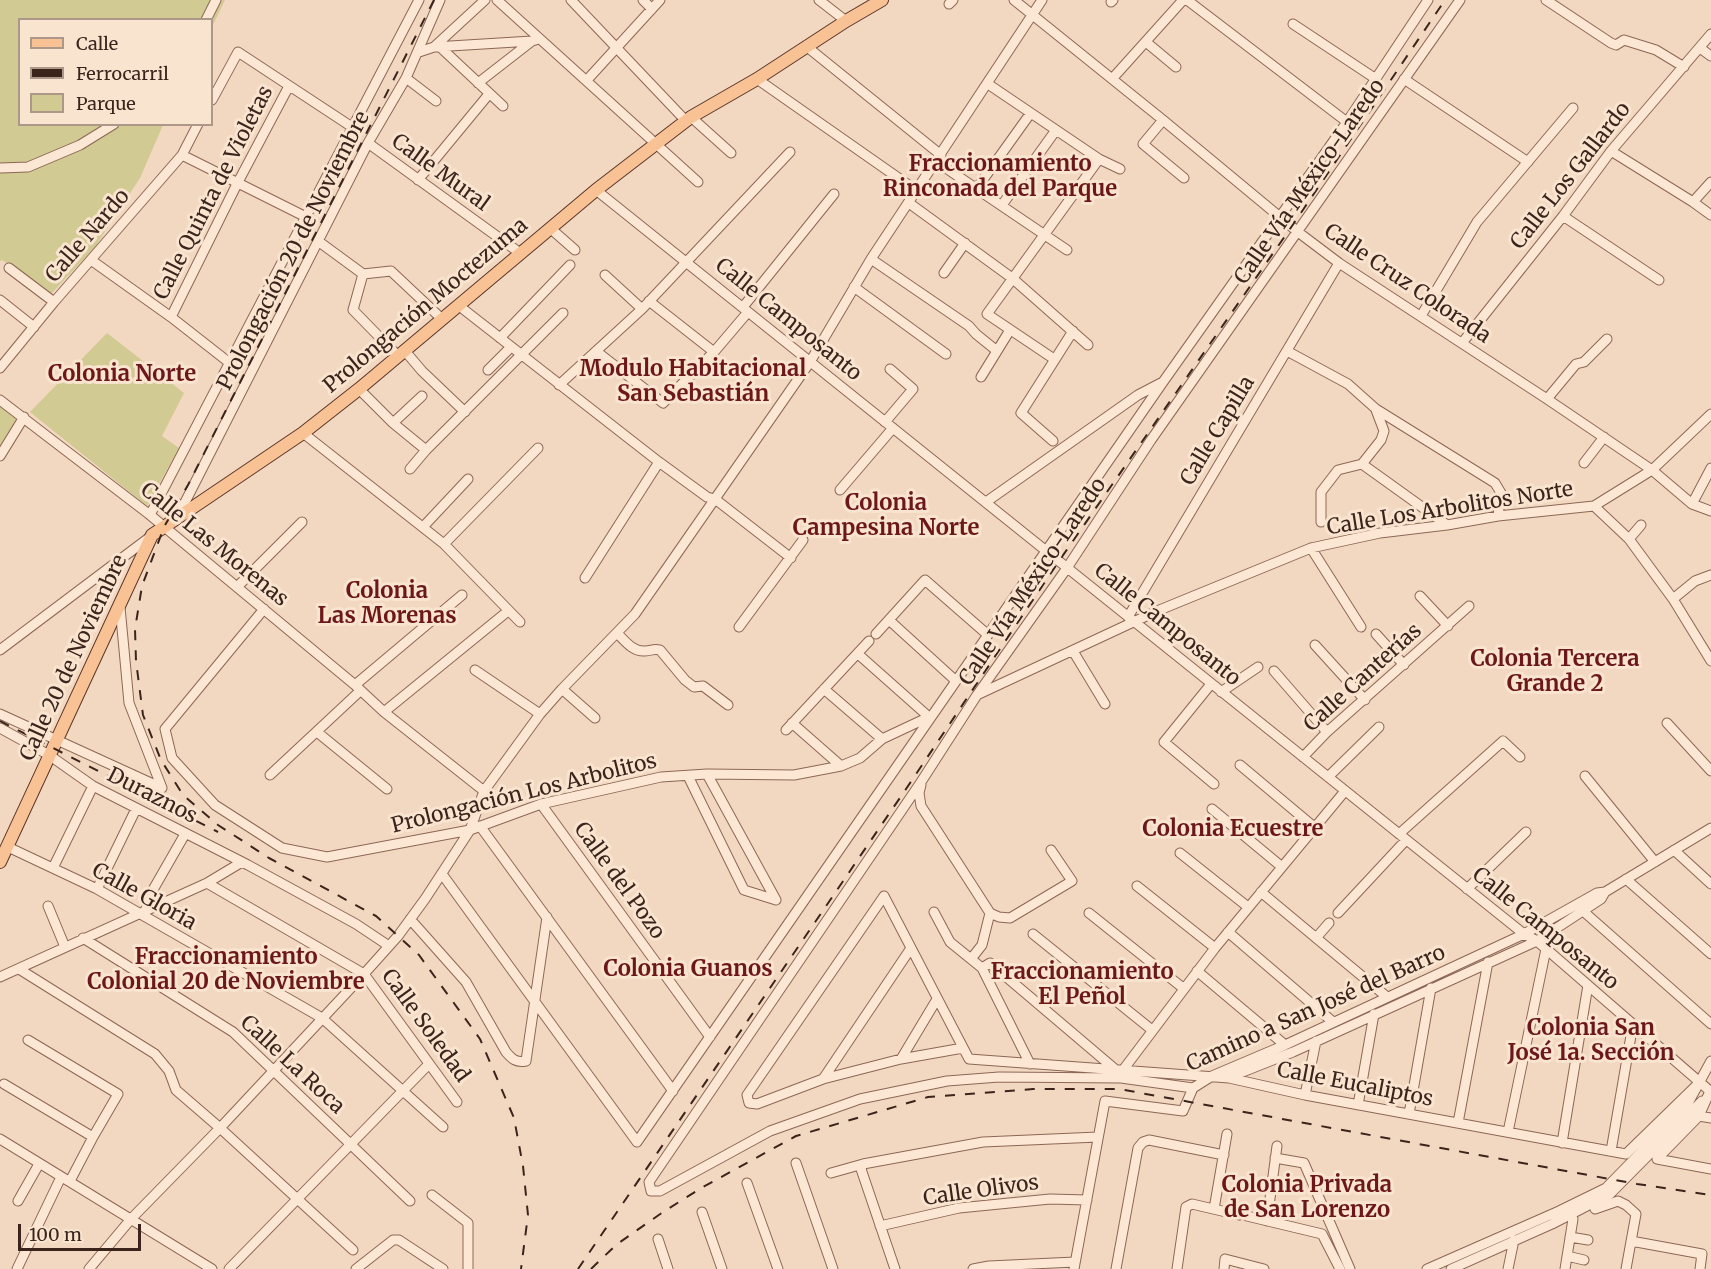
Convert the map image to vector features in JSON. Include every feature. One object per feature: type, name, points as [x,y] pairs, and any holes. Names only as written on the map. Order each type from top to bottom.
[{"type":"main road","name":"Prolongación Moctezuma","points":[[152,535],[303,433],[359,389],[596,190],[688,119],[757,79],[882,0]]},
{"type":"main road","name":"Calle 20 de Noviembre","points":[[0,862],[152,535]]},
{"type":"street","points":[[207,18],[216,0]]},
{"type":"street","points":[[150,515],[231,364],[419,0]]},
{"type":"street","name":"Prolongación 20 de Noviembre","points":[[176,518],[368,143],[406,78],[440,0]]},
{"type":"street","points":[[436,46],[485,0]]},
{"type":"street","points":[[497,0],[535,40],[587,80],[698,182]]},
{"type":"street","points":[[571,0],[688,119],[731,153]]},
{"type":"street","points":[[643,0],[652,9]]},
{"type":"street","points":[[587,80],[660,0]]},
{"type":"street","points":[[819,0],[846,21]]},
{"type":"street","name":"Calle Cruz Colorada","points":[[1014,0],[1298,232],[1339,262],[1652,470],[1692,504]]},
{"type":"street","points":[[89,1269],[131,1219],[364,974],[410,919],[470,830],[484,791],[540,714],[635,614],[810,362],[871,259],[1042,0]]},
{"type":"street","points":[[1112,79],[1185,0],[1347,122]]},
{"type":"street","points":[[442,874],[637,1143],[1163,382],[1347,122],[1428,0]]},
{"type":"street","name":"Calle Vía México-Laredo","points":[[651,1191],[649,1182],[921,782],[977,695],[1067,568],[1151,440],[1460,0]]},
{"type":"street","points":[[1546,0],[1611,43],[1616,45],[1624,40],[1656,50],[1684,67]]},
{"type":"street","points":[[1293,24],[1376,79]]},
{"type":"street","name":"Calle Los Gallardo","points":[[1462,343],[1563,216],[1611,151],[1711,34]]},
{"type":"street","points":[[419,52],[436,46],[535,40]]},
{"type":"street","points":[[478,82],[535,40]]},
{"type":"street","points":[[1146,42],[1176,67]]},
{"type":"street","points":[[436,46],[503,106]]},
{"type":"street","points":[[806,46],[977,188],[1067,250]]},
{"type":"street","points":[[1700,48],[1711,56]]},
{"type":"street","points":[[213,98],[237,52],[352,127]]},
{"type":"street","points":[[406,78],[436,101]]},
{"type":"street","points":[[757,79],[917,191]]},
{"type":"street","points":[[1404,80],[1528,162]]},
{"type":"street","points":[[988,84],[1099,159],[1120,169]]},
{"type":"street","name":"Calle Quinta de Violetas","points":[[171,317],[237,184],[290,86]]},
{"type":"street","points":[[418,180],[489,94]]},
{"type":"street","points":[[1421,316],[1478,222],[1573,108]]},
{"type":"street","points":[[977,188],[1030,114]]},
{"type":"street","points":[[1163,120],[1143,144],[1184,178]]},
{"type":"street","points":[[0,168],[28,167],[80,145],[111,126]]},
{"type":"street","name":"Calle Nardo","points":[[0,368],[54,302],[182,155],[197,126]]},
{"type":"street","points":[[1002,205],[1056,130]]},
{"type":"street","name":"Calle Mural","points":[[368,143],[520,253]]},
{"type":"street","points":[[1611,151],[1711,215]]},
{"type":"street","points":[[559,385],[642,309],[790,152]]},
{"type":"street","points":[[182,155],[306,216]]},
{"type":"street","points":[[1054,359],[987,314],[1099,159]]},
{"type":"street","points":[[1693,202],[1711,182]]},
{"type":"street","name":"Calle Camposanto","points":[[596,190],[1467,889],[1524,934],[1537,941],[1711,1090]]},
{"type":"street","points":[[596,351],[663,403],[714,352],[834,194]]},
{"type":"street","points":[[909,203],[1012,278],[1088,345]]},
{"type":"street","points":[[1563,216],[1659,280]]},
{"type":"street","points":[[550,228],[575,250]]},
{"type":"street","points":[[318,242],[363,274],[391,270],[442,319]]},
{"type":"street","points":[[944,273],[965,243]]},
{"type":"street","points":[[871,259],[969,326],[997,351]]},
{"type":"street","points":[[91,260],[171,317],[231,364]]},
{"type":"street","name":"Calle Capilla","points":[[1131,620],[1339,262]]},
{"type":"street","points":[[500,338],[570,264]]},
{"type":"street","points":[[9,268],[54,302]]},
{"type":"street","points":[[363,274],[353,310],[465,412]]},
{"type":"street","points":[[604,275],[642,309]]},
{"type":"street","points":[[854,287],[946,354]]},
{"type":"street","points":[[0,300],[34,327]]},
{"type":"street","points":[[649,301],[714,352]]},
{"type":"street","points":[[458,305],[659,462],[707,497],[715,499],[790,558]]},
{"type":"street","points":[[410,469],[426,450],[563,313]]},
{"type":"street","points":[[981,377],[1010,330]]},
{"type":"street","points":[[1053,441],[1021,412],[1073,331]]},
{"type":"street","points":[[1547,399],[1576,364],[1584,362],[1607,339]]},
{"type":"street","points":[[488,370],[511,347]]},
{"type":"street","points":[[1287,351],[1348,384],[1376,409],[1495,483],[1501,494],[1498,516]]},
{"type":"street","points":[[840,490],[913,389],[890,369]]},
{"type":"street","points":[[986,502],[1138,395],[1163,382]]},
{"type":"street","points":[[359,389],[393,423],[426,450]]},
{"type":"street","points":[[393,423],[422,396]]},
{"type":"street","name":"Calle Las Morenas","points":[[0,400],[165,527],[384,712],[484,791]]},
{"type":"street","points":[[1321,522],[1322,492],[1338,470],[1362,464],[1381,440],[1384,431],[1376,409]]},
{"type":"street","name":"Calle Los Arbolitos Norte","points":[[977,695],[1073,651],[1131,620],[1311,549],[1380,533],[1498,516],[1594,506],[1652,470],[1711,414]]},
{"type":"street","points":[[0,456],[24,417]]},
{"type":"street","points":[[303,433],[444,544],[519,622]]},
{"type":"street","points":[[1584,463],[1604,437]]},
{"type":"street","points":[[444,544],[538,448]]},
{"type":"street","points":[[585,578],[659,462]]},
{"type":"street","points":[[1362,464],[1447,525]]},
{"type":"street","points":[[1711,468],[1692,504],[1711,511]]},
{"type":"street","points":[[423,527],[468,479]]},
{"type":"street","points":[[1594,506],[1629,539],[1673,599],[1711,661]]},
{"type":"street","points":[[237,587],[302,522]]},
{"type":"street","points":[[1629,539],[1641,525]]},
{"type":"street","name":"Prolongación Moctezuma","points":[[0,650],[152,535]]},
{"type":"street","points":[[739,627],[804,540]]},
{"type":"street","points":[[1311,549],[1361,627]]},
{"type":"street","points":[[1673,599],[1695,581],[1711,575]]},
{"type":"street","points":[[841,766],[789,726],[925,580],[988,635]]},
{"type":"street","points":[[270,775],[317,732],[358,688],[462,595]]},
{"type":"street","points":[[1420,596],[1448,626]]},
{"type":"street","name":"Calle Canterías","points":[[1303,757],[1327,732],[1469,606]]},
{"type":"street","points":[[0,714],[162,788],[129,703],[120,608]]},
{"type":"street","name":"Prolongación Los Arbolitos","points":[[264,609],[165,729],[172,758],[215,805],[282,848],[327,857],[470,830],[541,804],[661,777],[707,774],[794,775],[841,766],[860,758],[882,739],[931,716]]},
{"type":"street","points":[[384,712],[508,611]]},
{"type":"street","points":[[889,620],[956,681]]},
{"type":"street","points":[[617,633],[634,649],[660,650],[685,680],[694,687],[703,686],[728,705]]},
{"type":"street","points":[[1376,634],[1404,664]]},
{"type":"street","points":[[1315,645],[1365,700]]},
{"type":"street","points":[[1073,651],[1105,704]]},
{"type":"street","points":[[858,654],[931,716]]},
{"type":"street","points":[[1221,692],[1258,667]]},
{"type":"street","points":[[475,670],[540,714]]},
{"type":"street","points":[[1274,671],[1327,732]]},
{"type":"street","points":[[1211,684],[1164,742],[1214,784]]},
{"type":"street","points":[[562,689],[595,718]]},
{"type":"street","points":[[824,689],[882,739]]},
{"type":"street","points":[[1667,723],[1711,771]]},
{"type":"street","points":[[1328,777],[1379,727]]},
{"type":"street","name":"Duraznos","points":[[0,728],[49,755],[93,786],[242,862],[356,924],[389,946]]},
{"type":"street","points":[[317,732],[387,789]]},
{"type":"street","points":[[1338,913],[1402,837],[1503,741],[1520,758]]},
{"type":"street","points":[[1240,765],[1314,827]]},
{"type":"street","points":[[688,776],[744,890],[776,900],[707,774]]},
{"type":"street","points":[[1585,776],[1655,862]]},
{"type":"street","points":[[921,782],[919,793],[921,806],[990,913],[1010,918],[1072,881],[1051,850]]},
{"type":"street","points":[[53,868],[93,786]]},
{"type":"street","points":[[934,912],[950,942],[971,959],[986,965],[1119,1070],[1248,907],[1345,791]]},
{"type":"street","name":"Calle del Pozo","points":[[541,804],[710,1037]]},
{"type":"street","points":[[97,889],[136,809]]},
{"type":"street","points":[[1212,810],[1282,867]]},
{"type":"street","points":[[480,826],[673,1091]]},
{"type":"street","name":"Camino a San José del Barro","points":[[651,1191],[660,1191],[770,1131],[860,1099],[947,1081],[1014,1077],[1121,1078],[1194,1088],[1212,1076],[1285,1045],[1524,934],[1597,893],[1605,892],[1711,828]]},
{"type":"street","points":[[1467,889],[1526,832]]},
{"type":"street","points":[[142,913],[185,834]]},
{"type":"street","name":"Calle Gloria","points":[[8,847],[142,913],[322,1018],[402,1092],[444,1127]]},
{"type":"street","points":[[1674,850],[1711,884]]},
{"type":"street","points":[[1180,853],[1248,907]]},
{"type":"street","points":[[0,977],[207,883],[242,862]]},
{"type":"street","points":[[1626,879],[1711,954]]},
{"type":"street","name":"Calle Soledad","points":[[207,883],[364,974],[458,1102]]},
{"type":"street","points":[[1137,886],[1215,948]]},
{"type":"street","points":[[1261,892],[1388,997]]},
{"type":"street","name":"Camino a San José del Barro","points":[[1229,1078],[1537,941],[1601,899],[1605,892]]},
{"type":"street","points":[[884,896],[911,948],[963,1048],[901,1059],[823,1079],[757,1104],[749,1103],[747,1095],[884,896]]},
{"type":"street","points":[[48,906],[65,947]]},
{"type":"street","points":[[1583,911],[1711,1024]]},
{"type":"street","points":[[971,959],[982,945],[990,913]]},
{"type":"street","points":[[1089,913],[1183,988]]},
{"type":"street","points":[[410,919],[466,982],[506,1052],[512,1059],[519,1062],[526,1061],[547,916]]},
{"type":"street","points":[[1316,938],[1329,923]]},
{"type":"street","points":[[1228,932],[1334,1022]]},
{"type":"street","points":[[1033,934],[1152,1030]]},
{"type":"street","name":"Calle La Roca","points":[[83,938],[233,1032],[410,1201]]},
{"type":"street","points":[[823,1079],[911,948]]},
{"type":"street","points":[[1509,1132],[1546,949]]},
{"type":"street","points":[[1458,1123],[1488,962]]},
{"type":"street","points":[[986,965],[1030,1064]]},
{"type":"street","points":[[19,969],[155,1054],[169,1071],[176,1090],[353,1250]]},
{"type":"street","points":[[1197,971],[1285,1045]]},
{"type":"street","points":[[1562,1143],[1588,986]]},
{"type":"street","points":[[1409,1114],[1431,988]]},
{"type":"street","points":[[901,1059],[937,999]]},
{"type":"street","points":[[1358,1105],[1374,1014]]},
{"type":"street","points":[[1611,1151],[1633,1024]]},
{"type":"street","points":[[18,1269],[66,1179],[118,1094],[28,1040]]},
{"type":"street","points":[[1305,1095],[1316,1041]]},
{"type":"street","name":"Calle Eucaliptos","points":[[963,1048],[969,1059],[1229,1078],[1305,1095],[1626,1154],[1700,1082]]},
{"type":"street","points":[[1427,1269],[1610,1194],[1670,1129],[1687,1105],[1711,1061]]},
{"type":"street","points":[[1013,1062],[1014,1077]]},
{"type":"street","points":[[229,1269],[429,1064]]},
{"type":"street","points":[[4,1084],[93,1137]]},
{"type":"street","points":[[973,1269],[989,1266],[1075,1266],[1105,1101],[1183,1111],[1194,1088]]},
{"type":"street","points":[[1711,1090],[1696,1114],[1657,1159],[1711,1169]]},
{"type":"street","points":[[1670,1129],[1696,1114],[1711,1118]]},
{"type":"street","points":[[1214,1209],[1227,1134]]},
{"type":"street","points":[[831,1173],[863,1164],[983,1142],[1098,1137]]},
{"type":"street","points":[[0,1139],[212,1269]]},
{"type":"street","points":[[1116,1269],[1138,1148],[1143,1142],[1149,1140],[1224,1155]]},
{"type":"street","points":[[1267,1221],[1277,1146]]},
{"type":"street","points":[[1275,1158],[1304,1163],[1350,1269]]},
{"type":"street","points":[[796,1163],[833,1269]]},
{"type":"street","points":[[18,1202],[39,1164]]},
{"type":"street","points":[[863,1164],[861,1169],[895,1269]]},
{"type":"street","points":[[747,1183],[778,1269]]},
{"type":"street","points":[[432,1195],[468,1223],[468,1269]]},
{"type":"street","name":"Calle Olivos","points":[[880,1226],[959,1208],[1050,1199],[1087,1200]]},
{"type":"street","points":[[1453,1269],[1552,1224],[1562,1224],[1618,1201],[1636,1214],[1626,1269]]},
{"type":"street","points":[[1177,1269],[1186,1207],[1192,1204],[1322,1234],[1334,1228]]},
{"type":"street","points":[[702,1212],[722,1269]]},
{"type":"street","points":[[1552,1224],[1560,1215]]},
{"type":"street","points":[[1565,1269],[1573,1219]]},
{"type":"street","points":[[1322,1234],[1340,1269]]},
{"type":"street","points":[[1570,1238],[1588,1240]]},
{"type":"street","points":[[356,1269],[393,1240],[399,1239],[443,1269]]},
{"type":"street","points":[[658,1239],[668,1269]]},
{"type":"street","points":[[1508,1269],[1515,1240]]},
{"type":"street","points":[[1631,1241],[1702,1254],[1700,1269]]},
{"type":"street","points":[[1567,1256],[1584,1260]]},
{"type":"street","points":[[1225,1264],[1263,1269]]},
{"type":"green space","points":[[0,0],[225,0],[213,25],[213,18],[18,18],[18,126],[163,126],[140,178],[95,247],[51,294],[2,260],[0,261]]},
{"type":"green space","points":[[107,333],[184,393],[162,436],[179,448],[147,506],[30,412]]},
{"type":"green space","points":[[0,407],[17,420],[0,449]]},
{"type":"railway","points":[[434,0],[188,485],[164,527],[142,586],[135,629],[136,661],[143,715],[161,760],[183,795],[218,825],[269,858],[376,916],[419,955],[480,1039],[514,1118],[523,1166],[528,1215],[521,1269]]},
{"type":"railway","points":[[578,1269],[1059,561],[1292,226],[1445,0]]},
{"type":"railway","points":[[0,721],[218,832]]},
{"type":"railway","points":[[591,1269],[616,1245],[663,1212],[703,1187],[796,1136],[928,1097],[1033,1089],[1119,1089],[1637,1184],[1711,1195]]},
{"type":"district","name":"Fraccionamiento Rinconada del Parque","points":[[1000,178]]},
{"type":"district","name":"Colonia Norte","points":[[122,375]]},
{"type":"district","name":"Modulo Habitacional San Sebastián","points":[[693,382]]},
{"type":"district","name":"Colonia Campesina Norte","points":[[886,516]]},
{"type":"district","name":"Colonia Las Morenas","points":[[387,604]]},
{"type":"district","name":"Colonia Tercera Grande 2","points":[[1555,672]]},
{"type":"district","name":"Colonia Ecuestre","points":[[1233,830]]},
{"type":"district","name":"Fraccionamiento Colonial 20 de Noviembre","points":[[226,970]]},
{"type":"district","name":"Colonia Guanos","points":[[688,970]]},
{"type":"district","name":"Fraccionamiento El Peñol","points":[[1082,986]]},
{"type":"district","name":"Colonia San José 1a. Sección","points":[[1591,1042]]},
{"type":"district","name":"Colonia Privada de San Lorenzo","points":[[1307,1198]]}]
